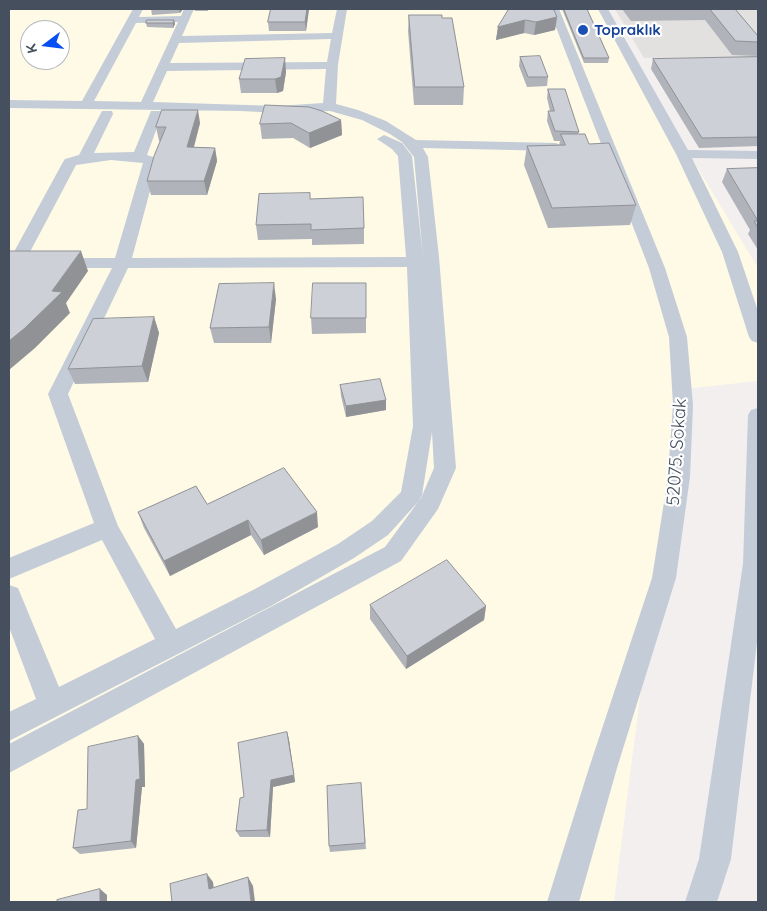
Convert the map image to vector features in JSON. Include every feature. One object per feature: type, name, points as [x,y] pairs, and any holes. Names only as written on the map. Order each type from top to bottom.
[{"type":"street","points":[[86,105],[138,9]]},
{"type":"street","points":[[9,726],[172,644],[346,551],[380,528],[411,495],[423,426],[415,262],[405,156],[396,146],[349,119],[338,109],[332,65],[342,9]]},
{"type":"street","name":"52075. Sokak","points":[[554,9],[604,148],[657,268],[678,337],[683,405],[679,477],[664,578],[603,768],[563,902]]},
{"type":"street","points":[[603,9],[636,60],[730,252],[758,337]]},
{"type":"street","points":[[132,20],[186,14],[163,66],[139,157]]},
{"type":"street","points":[[175,40],[337,36]]},
{"type":"street","points":[[163,66],[332,65]]},
{"type":"street","points":[[9,104],[86,105],[151,110],[251,113],[270,110],[338,109],[359,113],[403,136],[414,144],[421,157],[429,239],[445,468],[430,503],[393,554],[9,759]]},
{"type":"street","points":[[9,112],[107,114],[151,110]]},
{"type":"street","points":[[85,157],[107,114]]},
{"type":"street","points":[[414,144],[570,148]]},
{"type":"street","points":[[683,154],[758,155]]},
{"type":"street","points":[[172,644],[107,528],[58,394],[122,264],[152,162],[147,158],[139,157],[85,157],[73,160],[68,164],[12,263],[122,264],[415,262]]},
{"type":"street","points":[[700,902],[715,859],[755,564],[758,415]]},
{"type":"street","points":[[9,569],[107,528]]},
{"type":"street","points":[[9,596],[52,704]]},
{"type":"shaded area","points":[[9,9],[602,9],[758,268],[758,381],[675,390],[664,507],[614,902],[9,902]]},
{"type":"shaded area","points":[[615,9],[758,9],[758,57],[644,58]]},
{"type":"building","points":[[271,9],[307,9],[305,22],[268,22]]},
{"type":"building","points":[[509,9],[552,9],[557,17],[536,22],[525,20],[498,27]]},
{"type":"building","name":"Topraklık","points":[[564,9],[587,9],[609,58],[584,58]]},
{"type":"building","points":[[710,9],[735,9],[758,36],[758,42],[736,41]]},
{"type":"building","points":[[409,15],[442,15],[442,18],[452,18],[464,87],[415,87]]},
{"type":"building","points":[[147,20],[174,20],[173,23],[146,23]]},
{"type":"building","points":[[540,56],[548,77],[528,77],[520,57]]},
{"type":"building","points":[[758,57],[758,137],[702,138],[653,59]]},
{"type":"building","points":[[285,58],[281,77],[275,79],[239,79],[245,59]]},
{"type":"building","points":[[548,89],[565,89],[579,132],[555,131],[548,111],[554,111]]},
{"type":"building","points":[[265,105],[309,107],[341,120],[309,133],[291,123],[260,124]]},
{"type":"building","points":[[162,110],[198,110],[187,147],[215,148],[204,181],[147,181],[154,156],[166,127],[156,127]]},
{"type":"building","points":[[561,134],[585,134],[589,144],[609,143],[636,205],[552,208],[527,146],[565,145]]},
{"type":"building","points":[[758,168],[758,221],[727,169]]},
{"type":"building","points":[[310,193],[310,199],[363,197],[364,228],[311,230],[311,224],[256,225],[259,194]]},
{"type":"building","points":[[9,251],[81,251],[52,291],[62,292],[9,341]]},
{"type":"building","points":[[274,283],[269,327],[210,328],[219,284]]},
{"type":"building","points":[[313,283],[366,283],[366,318],[311,318]]},
{"type":"building","points":[[154,317],[142,366],[68,369],[93,319]]},
{"type":"building","points":[[380,379],[386,400],[346,406],[340,385]]},
{"type":"building","points":[[284,468],[317,512],[261,540],[248,520],[164,561],[138,512],[196,486],[207,504]]},
{"type":"building","points":[[447,560],[486,606],[407,656],[370,605]]},
{"type":"building","points":[[287,732],[294,775],[271,780],[267,830],[236,831],[240,798],[244,797],[238,743]]},
{"type":"building","points":[[138,736],[140,779],[136,780],[131,841],[73,848],[78,810],[87,809],[88,747]]},
{"type":"building","points":[[361,783],[365,843],[329,846],[327,786]]},
{"type":"building","points":[[207,874],[209,889],[248,877],[251,902],[172,902],[170,884]]},
{"type":"building","points":[[100,889],[100,902],[57,902],[57,900]]},
{"type":"place","name":"Topraklık","points":[[583,30]]}]
